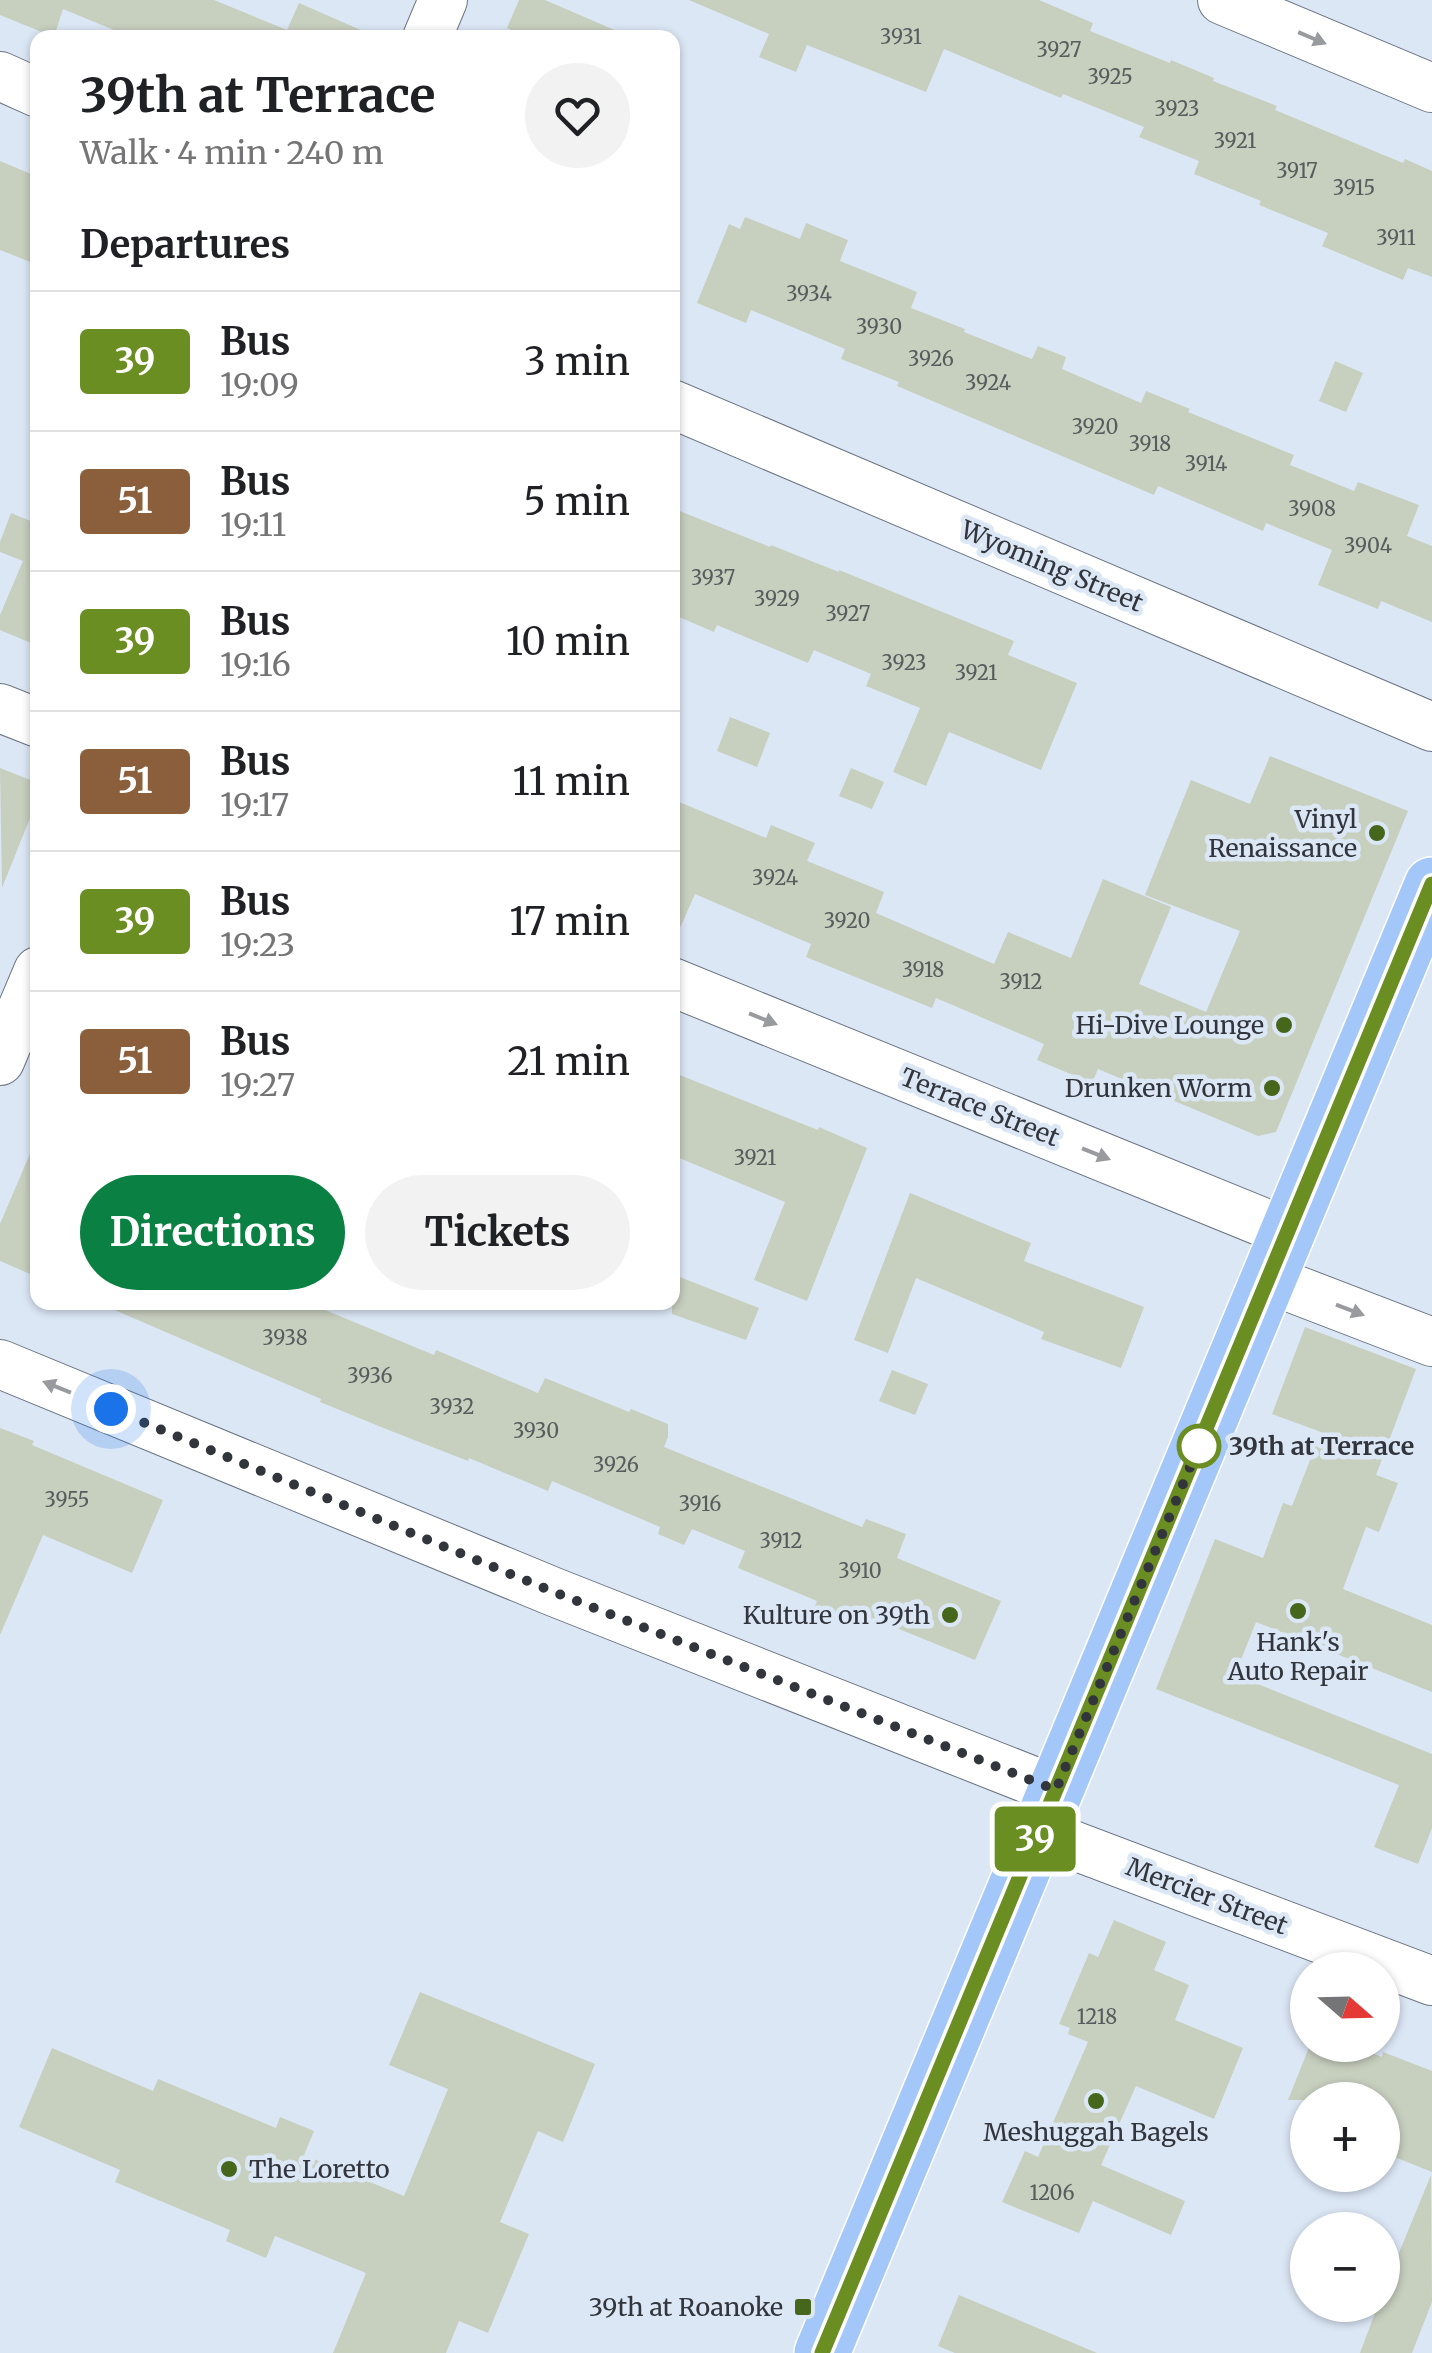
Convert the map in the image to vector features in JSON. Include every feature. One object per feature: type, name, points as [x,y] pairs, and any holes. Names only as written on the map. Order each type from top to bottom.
[{"type":"main road","points":[[822,2353],[1432,885]]},
{"type":"street","points":[[430,30],[443,0]]},
{"type":"street","points":[[1222,0],[1432,88]]},
{"type":"street","points":[[0,76],[30,89]]},
{"type":"street","name":"Wyoming Street","points":[[680,407],[1432,728]]},
{"type":"street","points":[[0,708],[30,720]]},
{"type":"street","name":"Terrace Street","points":[[680,986],[1278,1256],[1432,1342]]},
{"type":"street","points":[[0,1061],[30,990]]},
{"type":"street","name":"Mercier Street","points":[[0,1364],[554,1592],[1432,1982]]},
{"type":"building","points":[[0,0],[214,0],[287,30],[114,30],[63,9],[56,30],[37,30],[0,15]]},
{"type":"building","points":[[519,0],[545,0],[614,30],[512,30],[507,28]]},
{"type":"building","points":[[689,0],[1039,0],[1093,23],[1090,31],[1170,63],[1171,60],[1277,106],[1275,110],[1403,163],[1405,159],[1432,171],[1432,277],[1408,268],[1403,280],[1322,246],[1328,233],[1194,174],[1199,161],[1139,137],[1144,127],[1063,94],[1061,98],[944,49],[926,92],[807,45],[796,72],[759,57],[769,34]]},
{"type":"building","points":[[299,3],[361,30],[287,30]]},
{"type":"building","points":[[0,161],[30,174],[30,262],[0,250]]},
{"type":"building","points":[[745,217],[800,239],[806,223],[848,240],[840,261],[917,292],[911,308],[965,329],[964,332],[1032,359],[1038,346],[1066,357],[1062,369],[1141,403],[1146,391],[1294,455],[1290,465],[1354,491],[1358,482],[1419,505],[1407,536],[1432,546],[1432,622],[1381,601],[1378,609],[1318,585],[1332,550],[1266,523],[1263,531],[1158,486],[1154,495],[897,386],[899,382],[841,359],[845,349],[751,310],[746,323],[697,303],[729,224],[740,229]]},
{"type":"building","points":[[1335,361],[1363,373],[1346,412],[1319,401]]},
{"type":"building","points":[[680,511],[1014,641],[1008,655],[1077,683],[1041,770],[949,732],[926,786],[893,772],[920,708],[866,686],[871,674],[814,650],[808,663],[717,625],[714,632],[680,617]]},
{"type":"building","points":[[11,513],[30,521],[30,643],[0,630],[0,615],[23,561],[0,552]]},
{"type":"building","points":[[730,717],[770,733],[757,767],[717,751]]},
{"type":"building","points":[[1270,756],[1408,811],[1276,1132],[1258,1136],[1098,1069],[1092,1083],[1037,1060],[1044,1044],[936,998],[932,1008],[806,957],[811,944],[695,894],[680,928],[680,802],[766,838],[771,825],[815,843],[807,861],[884,892],[876,913],[994,964],[1008,932],[1071,958],[1103,879],[1171,907],[1139,984],[1206,1012],[1240,931],[1145,895],[1191,780],[1250,804]]},
{"type":"building","points":[[0,768],[30,780],[30,818],[2,888]]},
{"type":"building","points":[[851,768],[884,782],[872,809],[839,796]]},
{"type":"building","points":[[680,1075],[867,1148],[807,1301],[754,1280],[785,1202],[680,1158]]},
{"type":"building","points":[[30,1154],[30,1274],[0,1261],[0,1224]]},
{"type":"building","points":[[910,1193],[1031,1243],[1024,1261],[1144,1307],[1121,1368],[1041,1339],[1044,1332],[916,1278],[888,1353],[854,1340]]},
{"type":"building","points":[[680,1277],[759,1308],[746,1340],[672,1314],[672,1310],[680,1310]]},
{"type":"building","points":[[115,1310],[325,1310],[434,1355],[436,1350],[538,1393],[545,1378],[668,1424],[664,1447],[862,1527],[866,1519],[906,1534],[897,1558],[1001,1601],[975,1660],[872,1618],[869,1627],[815,1606],[817,1601],[738,1568],[745,1551],[692,1529],[684,1545],[658,1534],[660,1527],[552,1481],[548,1491],[386,1429],[320,1402],[321,1399]]},
{"type":"building","points":[[1305,1327],[1416,1369],[1376,1475],[1398,1483],[1379,1532],[1366,1527],[1343,1589],[1432,1625],[1432,1692],[1256,1622],[1235,1675],[1432,1754],[1432,1828],[1418,1864],[1374,1847],[1399,1785],[1156,1689],[1215,1539],[1263,1558],[1283,1503],[1292,1506],[1321,1432],[1272,1414]]},
{"type":"building","points":[[892,1370],[928,1384],[915,1415],[879,1401]]},
{"type":"building","points":[[0,1428],[163,1500],[132,1573],[43,1535],[0,1635]]},
{"type":"building","points":[[1114,1920],[1166,1942],[1154,1970],[1189,1985],[1175,2020],[1243,2048],[1214,2119],[1136,2086],[1101,2165],[1185,2201],[1171,2235],[1093,2201],[1079,2233],[1002,2202],[1025,2151],[1038,2157],[1088,2042],[1068,2034],[1070,2028],[1059,2024],[1089,1953],[1098,1957]]},
{"type":"building","name":"The Loretto","points":[[420,1992],[595,2064],[563,2142],[538,2131],[500,2222],[529,2234],[488,2333],[459,2321],[446,2353],[333,2353],[366,2273],[275,2236],[266,2258],[226,2241],[230,2230],[115,2182],[120,2170],[19,2127],[52,2048],[153,2091],[158,2079],[276,2128],[280,2117],[314,2131],[304,2155],[404,2196],[448,2089],[389,2065]]},
{"type":"building","points":[[1400,2059],[1432,2071],[1432,2172],[1400,2159],[1400,2082],[1295,2082],[1303,2062],[1400,2062]]},
{"type":"building","points":[[1431,2175],[1432,2302],[1412,2353],[1360,2353],[1372,2322],[1400,2322],[1400,2250]]},
{"type":"building","points":[[959,2295],[1097,2353],[955,2353],[938,2346]]},
{"type":"bus line","name":"39","points":[[822,2353],[1432,884]]},
{"type":"place","name":"Vinyl Renaissance","points":[[1377,833]]},
{"type":"place","name":"Hi-Dive Lounge","points":[[1284,1025]]},
{"type":"place","name":"Drunken Worm","points":[[1272,1088]]},
{"type":"place","name":"39th at Terrace","points":[[1199,1446]]},
{"type":"place","name":"Hank's Auto Repair","points":[[1298,1611]]},
{"type":"place","name":"Kulture on 39th","points":[[950,1615]]},
{"type":"place","name":"Meshuggah Bagels","points":[[1096,2101]]},
{"type":"place","name":"The Loretto","points":[[229,2169]]},
{"type":"place","name":"39th at Roanoke","points":[[803,2307]]},
{"type":"route","points":[[111,1409],[554,1592],[1056,1790],[1200,1443],[1199,1446]]}]
